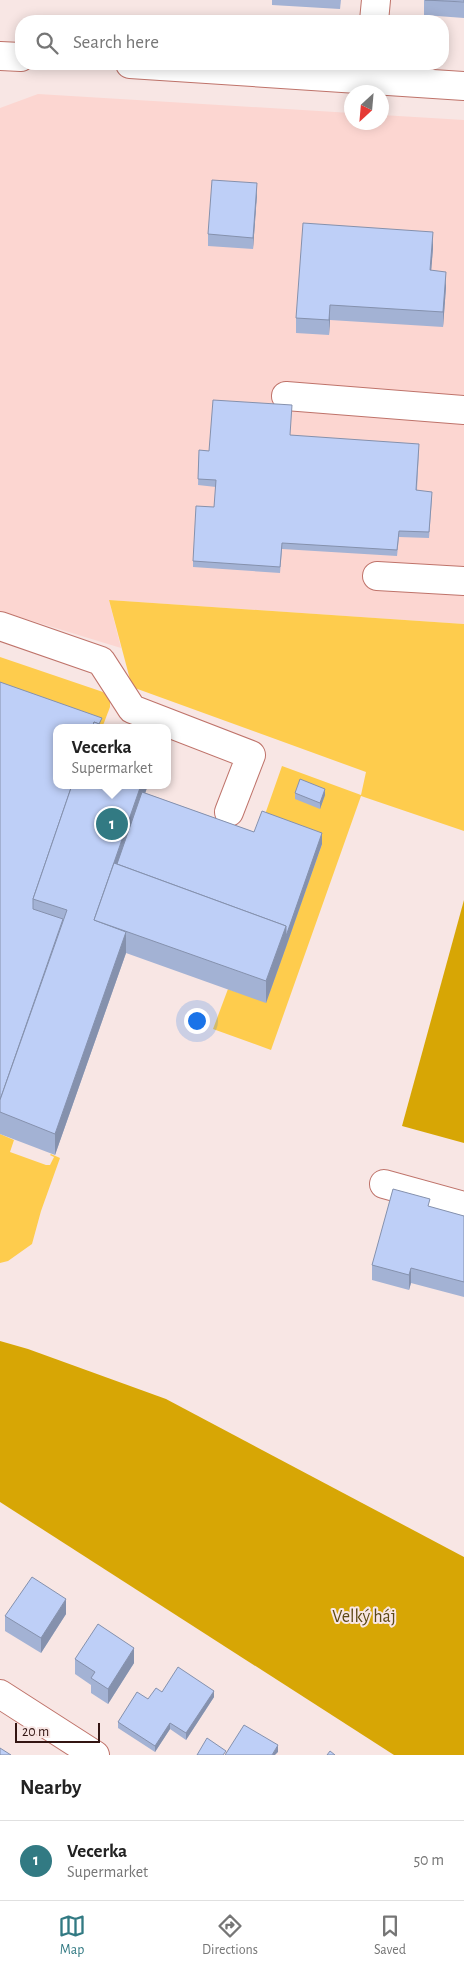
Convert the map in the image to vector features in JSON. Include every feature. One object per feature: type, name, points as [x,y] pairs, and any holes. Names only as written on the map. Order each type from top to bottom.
[{"type":"main road","points":[[375,15],[376,0]]},
{"type":"main road","points":[[0,56],[15,57]]},
{"type":"main road","points":[[337,70],[372,71],[464,86]]},
{"type":"main road","points":[[286,396],[464,410]]},
{"type":"main road","points":[[377,576],[464,581]]},
{"type":"main road","points":[[0,626],[100,660],[132,709],[171,724]]},
{"type":"main road","points":[[171,724],[251,755],[229,812]]},
{"type":"main road","points":[[384,1184],[464,1206]]},
{"type":"main road","points":[[0,1694],[95,1755]]},
{"type":"shaded area","points":[[38,94],[344,113],[344,130],[389,130],[389,115],[464,120],[464,624],[109,600],[121,648],[0,611],[0,108]]},
{"type":"shaded area","points":[[109,600],[464,624],[464,831],[361,796],[271,1050],[213,1029],[228,989],[266,1002],[322,844],[262,823],[282,766],[361,795],[366,772],[132,687]]},
{"type":"shaded area","points":[[0,657],[103,692],[110,699],[110,707],[104,724],[90,724],[0,693]]},
{"type":"shaded area","points":[[0,1134],[14,1140],[10,1152],[46,1165],[50,1165],[54,1157],[51,1154],[60,1158],[41,1211],[32,1244],[8,1261],[0,1263]]},
{"type":"green space","points":[[464,900],[464,1143],[402,1126]]},
{"type":"green space","name":"Velký háj","points":[[0,1341],[28,1349],[166,1399],[464,1557],[464,1755],[394,1755],[0,1502]]},
{"type":"building","points":[[425,0],[464,0],[464,2]]},
{"type":"building","points":[[212,180],[257,183],[253,238],[208,234]]},
{"type":"building","points":[[303,223],[433,232],[430,270],[446,272],[443,312],[330,305],[329,320],[296,318]]},
{"type":"building","points":[[213,400],[292,405],[290,435],[419,444],[416,490],[432,492],[429,532],[399,531],[397,550],[282,543],[280,567],[193,561],[196,506],[214,507],[216,480],[198,479],[199,450],[209,451]]},
{"type":"building","points":[[0,682],[102,718],[99,724],[94,722],[93,724],[53,724],[53,789],[71,789],[33,899],[33,909],[63,919],[0,1100]]},
{"type":"building","points":[[300,779],[325,789],[320,803],[295,793]]},
{"type":"building","points":[[71,789],[140,789],[94,920],[126,932],[55,1134],[0,1112],[0,1100],[67,910],[33,899]]},
{"type":"building","points":[[142,792],[254,832],[262,811],[322,833],[286,936],[286,926],[117,864]]},
{"type":"building","points":[[114,863],[286,926],[266,981],[94,920]]},
{"type":"building","points":[[393,1189],[430,1199],[428,1206],[464,1216],[464,1282],[411,1268],[409,1275],[372,1265]]},
{"type":"building","points":[[32,1577],[66,1599],[41,1638],[5,1616]]},
{"type":"building","points":[[98,1624],[134,1648],[108,1689],[91,1678],[95,1672],[75,1659]]},
{"type":"building","points":[[178,1667],[214,1691],[186,1733],[170,1723],[155,1746],[118,1722],[137,1692],[148,1699],[156,1688],[162,1692]]},
{"type":"building","points":[[244,1725],[278,1745],[272,1755],[225,1755]]},
{"type":"building","points":[[207,1738],[226,1751],[223,1755],[197,1755]]},
{"type":"building","points":[[0,1748],[11,1755],[0,1755]]},
{"type":"building","points":[[330,1751],[335,1755],[327,1755]]},
{"type":"place","name":"Vecerka","points":[[112,824]]}]
